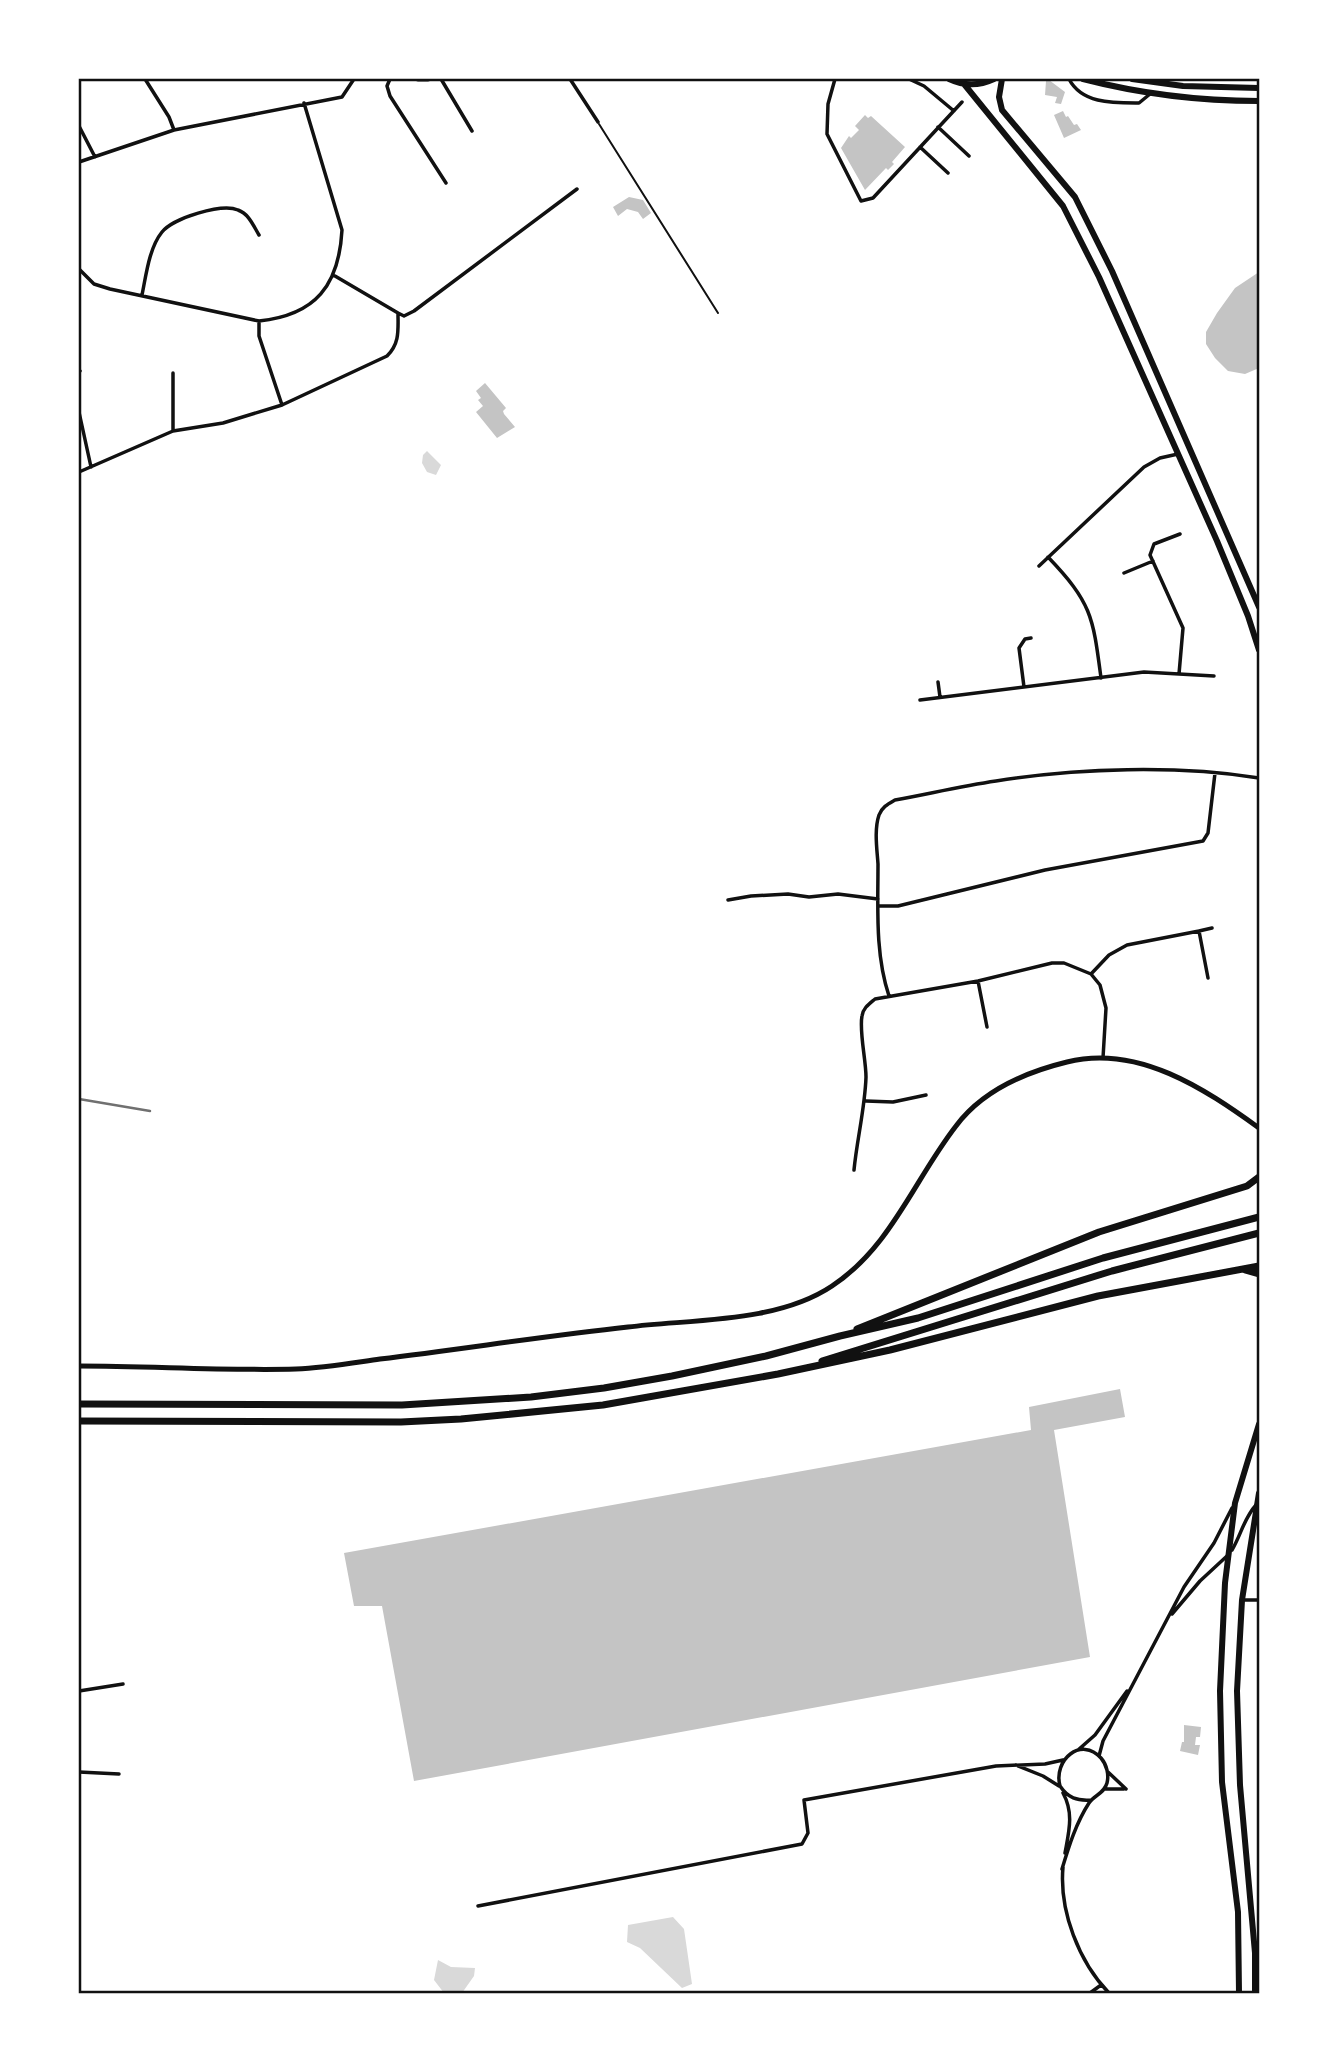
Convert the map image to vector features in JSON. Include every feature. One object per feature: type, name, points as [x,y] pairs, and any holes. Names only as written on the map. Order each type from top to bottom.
[{"type":"highway","points":[[840,1336],[1099,1232],[1247,1186],[1259,1178]]},
{"type":"highway","points":[[79,1404],[402,1405],[531,1397],[673,1376],[918,1318],[1103,1258],[1259,1217]]},
{"type":"highway","points":[[778,1374],[1112,1271],[1259,1233]]},
{"type":"highway","points":[[79,1421],[461,1419],[603,1405],[778,1374],[890,1350],[1098,1296],[1259,1266]]},
{"type":"highway","points":[[1244,1269],[1259,1274]]},
{"type":"main road","points":[[949,79],[964,84],[983,83],[994,79]]},
{"type":"main road","points":[[1002,79],[999,97],[1002,110],[1075,197],[1112,271],[1259,607]]},
{"type":"main road","points":[[1083,79],[1152,93],[1217,101],[1259,101]]},
{"type":"main road","points":[[1132,79],[1183,86],[1259,88]]},
{"type":"main road","points":[[964,84],[1063,206],[1099,277],[1223,554],[1259,650]]},
{"type":"main road","points":[[1239,1993],[1238,1912],[1222,1782],[1220,1691],[1227,1556],[1235,1503],[1259,1424]]},
{"type":"main road","points":[[1255,1993],[1258,1984],[1239,1745],[1237,1661],[1242,1600],[1259,1493]]},
{"type":"street","points":[[145,79],[174,130]]},
{"type":"street","points":[[79,162],[174,130],[342,97],[354,79]]},
{"type":"street","points":[[390,79],[387,86],[390,96],[446,183]]},
{"type":"street","points":[[418,79],[428,79]]},
{"type":"street","points":[[441,79],[472,131]]},
{"type":"street","points":[[570,79],[598,122]]},
{"type":"street","points":[[835,79],[828,104],[827,134],[861,201],[873,198],[962,102]]},
{"type":"street","points":[[909,79],[924,86],[954,111]]},
{"type":"street","points":[[1069,79],[1079,93],[1112,103],[1139,103],[1152,93]]},
{"type":"street","points":[[79,269],[94,284],[181,306],[259,321],[277,319],[297,312],[320,296],[335,276],[341,252],[342,230],[304,103]]},
{"type":"street","points":[[79,126],[95,157]]},
{"type":"street","points":[[938,127],[969,156]]},
{"type":"street","points":[[920,147],[948,173]]},
{"type":"street","points":[[335,276],[404,316],[577,188]]},
{"type":"street","points":[[142,295],[150,258],[160,234],[172,222],[229,207],[240,210],[250,218],[259,235]]},
{"type":"street","points":[[79,472],[173,431],[243,419],[282,405],[387,356],[395,349],[399,334],[398,313]]},
{"type":"street","points":[[259,321],[259,336],[282,405]]},
{"type":"street","points":[[173,373],[173,431]]},
{"type":"street","points":[[79,412],[91,467]]},
{"type":"street","points":[[1039,566],[1143,467],[1160,458],[1178,454]]},
{"type":"street","points":[[1179,674],[1183,628],[1150,555],[1154,544],[1180,534]]},
{"type":"street","points":[[1048,557],[1076,587],[1087,605],[1092,617],[1101,677]]},
{"type":"street","points":[[1124,573],[1153,561]]},
{"type":"street","points":[[1024,688],[1018,648],[1024,639],[1031,638]]},
{"type":"street","points":[[920,700],[1144,672],[1214,676]]},
{"type":"street","points":[[939,682],[940,697]]},
{"type":"street","points":[[889,996],[880,963],[878,822],[880,811],[895,800],[994,781],[1060,773],[1215,773],[1259,778]]},
{"type":"street","points":[[878,906],[898,906],[1058,867],[1203,841],[1208,833],[1215,773]]},
{"type":"street","points":[[728,900],[788,894],[809,897],[838,894],[878,899]]},
{"type":"street","points":[[1091,974],[1109,955],[1127,945],[1212,928]]},
{"type":"street","points":[[1199,931],[1208,978]]},
{"type":"street","points":[[854,1170],[865,1101],[866,1063],[861,1018],[867,1005],[875,999],[978,981],[1052,963],[1065,963],[1091,974],[1100,985],[1106,1009],[1102,1058]]},
{"type":"street","points":[[978,981],[987,1027]]},
{"type":"street","points":[[79,1366],[298,1369],[628,1326],[745,1315],[788,1306],[821,1293],[852,1272],[864,1260],[889,1229],[957,1124],[991,1093],[1031,1072],[1072,1060],[1102,1058],[1137,1062],[1168,1072],[1208,1094],[1259,1129]]},
{"type":"street","points":[[865,1101],[893,1102],[926,1095]]},
{"type":"street","points":[[1099,1756],[1102,1741],[1184,1587],[1214,1544],[1235,1503]]},
{"type":"street","points":[[1169,1618],[1200,1581],[1227,1556],[1240,1536],[1246,1516],[1256,1505]]},
{"type":"street","points":[[1242,1600],[1259,1601]]},
{"type":"street","points":[[478,1906],[802,1844],[808,1833],[804,1800],[930,1776],[1063,1760],[1077,1751],[1106,1721],[1140,1672]]},
{"type":"street","points":[[79,1691],[123,1684]]},
{"type":"street","points":[[1062,1868],[1076,1829],[1091,1800],[1105,1789],[1126,1789],[1108,1772],[1099,1756],[1091,1751],[1077,1751]]},
{"type":"street","points":[[1063,1760],[1058,1773],[1061,1788],[1070,1806],[1062,1868],[1066,1909],[1080,1951],[1109,1993]]},
{"type":"street","points":[[1014,1764],[1043,1776],[1071,1798],[1091,1800]]},
{"type":"street","points":[[79,1772],[119,1774]]},
{"type":"street","points":[[1105,1789],[1108,1772]]},
{"type":"street","points":[[1090,1993],[1101,1984]]},
{"type":"lane","points":[[598,122],[718,313]]},
{"type":"shaded area","points":[[427,451],[441,465],[436,475],[427,472],[422,463],[423,455]]},
{"type":"shaded area","points":[[673,1917],[684,1929],[692,1984],[682,1988],[640,1948],[627,1942],[628,1925]]},
{"type":"shaded area","points":[[438,1960],[451,1967],[475,1968],[474,1976],[462,1993],[444,1993],[434,1980]]},
{"type":"building","points":[[1049,80],[1065,92],[1061,104],[1055,103],[1057,97],[1045,95],[1046,81]]},
{"type":"building","points":[[1063,111],[1081,130],[1064,138],[1054,115]]},
{"type":"building","points":[[865,115],[868,118],[871,116],[905,147],[892,162],[894,164],[888,170],[886,168],[865,190],[841,148],[849,136],[851,138],[859,130],[855,126]]},
{"type":"building","points":[[629,197],[643,200],[651,213],[643,219],[638,212],[627,209],[618,216],[613,207]]},
{"type":"building","points":[[1259,272],[1259,368],[1245,374],[1228,371],[1206,344],[1206,332],[1235,288]]},
{"type":"building","points":[[485,383],[506,408],[504,414],[515,427],[497,438],[476,412],[483,406],[476,391]]},
{"type":"building","points":[[1120,1389],[1125,1417],[1054,1430],[1090,1657],[414,1781],[382,1606],[354,1606],[344,1553],[1031,1430],[1029,1407]]},
{"type":"building","points":[[1184,1725],[1201,1727],[1200,1737],[1196,1737],[1195,1745],[1200,1745],[1198,1755],[1180,1751],[1184,1742]]},
{"type":"railway","points":[[79,1099],[150,1111]]}]
